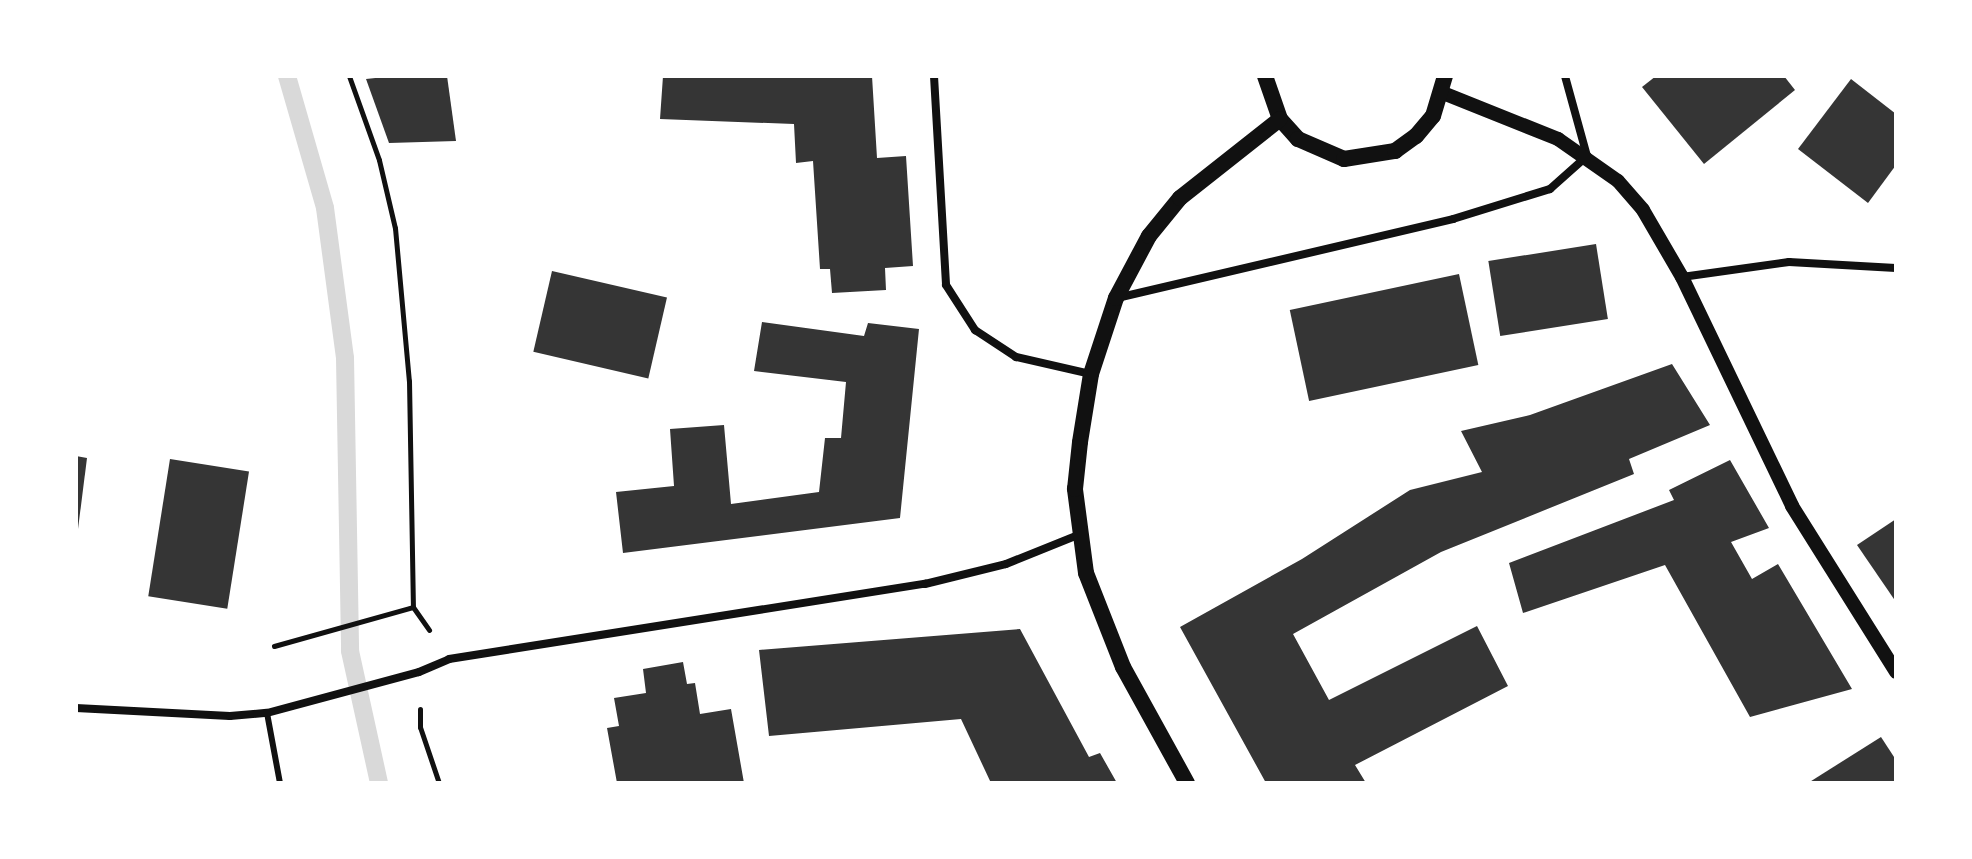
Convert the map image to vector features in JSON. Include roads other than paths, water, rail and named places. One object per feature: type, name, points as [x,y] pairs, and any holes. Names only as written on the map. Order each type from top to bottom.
[{"type":"main road","points":[[1265,76],[1280,119],[1319,152],[1371,158],[1395,151],[1416,136],[1444,84]]},
{"type":"main road","points":[[1187,783],[1123,667],[1098,609],[1078,535],[1075,489],[1091,374],[1116,298],[1149,236],[1180,198],[1280,119]]},
{"type":"street","points":[[934,76],[946,285],[975,330],[1016,357],[1091,374]]},
{"type":"street","points":[[1565,76],[1587,156]]},
{"type":"street","points":[[1444,84],[1587,156],[1643,210],[1682,277],[1792,506],[1896,672]]},
{"type":"street","points":[[1116,298],[1453,219],[1550,189],[1587,156]]},
{"type":"street","points":[[1682,277],[1789,262],[1896,268]]},
{"type":"street","points":[[76,708],[230,716],[267,713],[406,676],[449,659],[925,584],[1006,564],[1078,535]]},
{"type":"lane","points":[[267,713],[280,783]]},
{"type":"waterway","points":[[287,76],[325,208],[345,358],[350,651],[379,783]]}]
